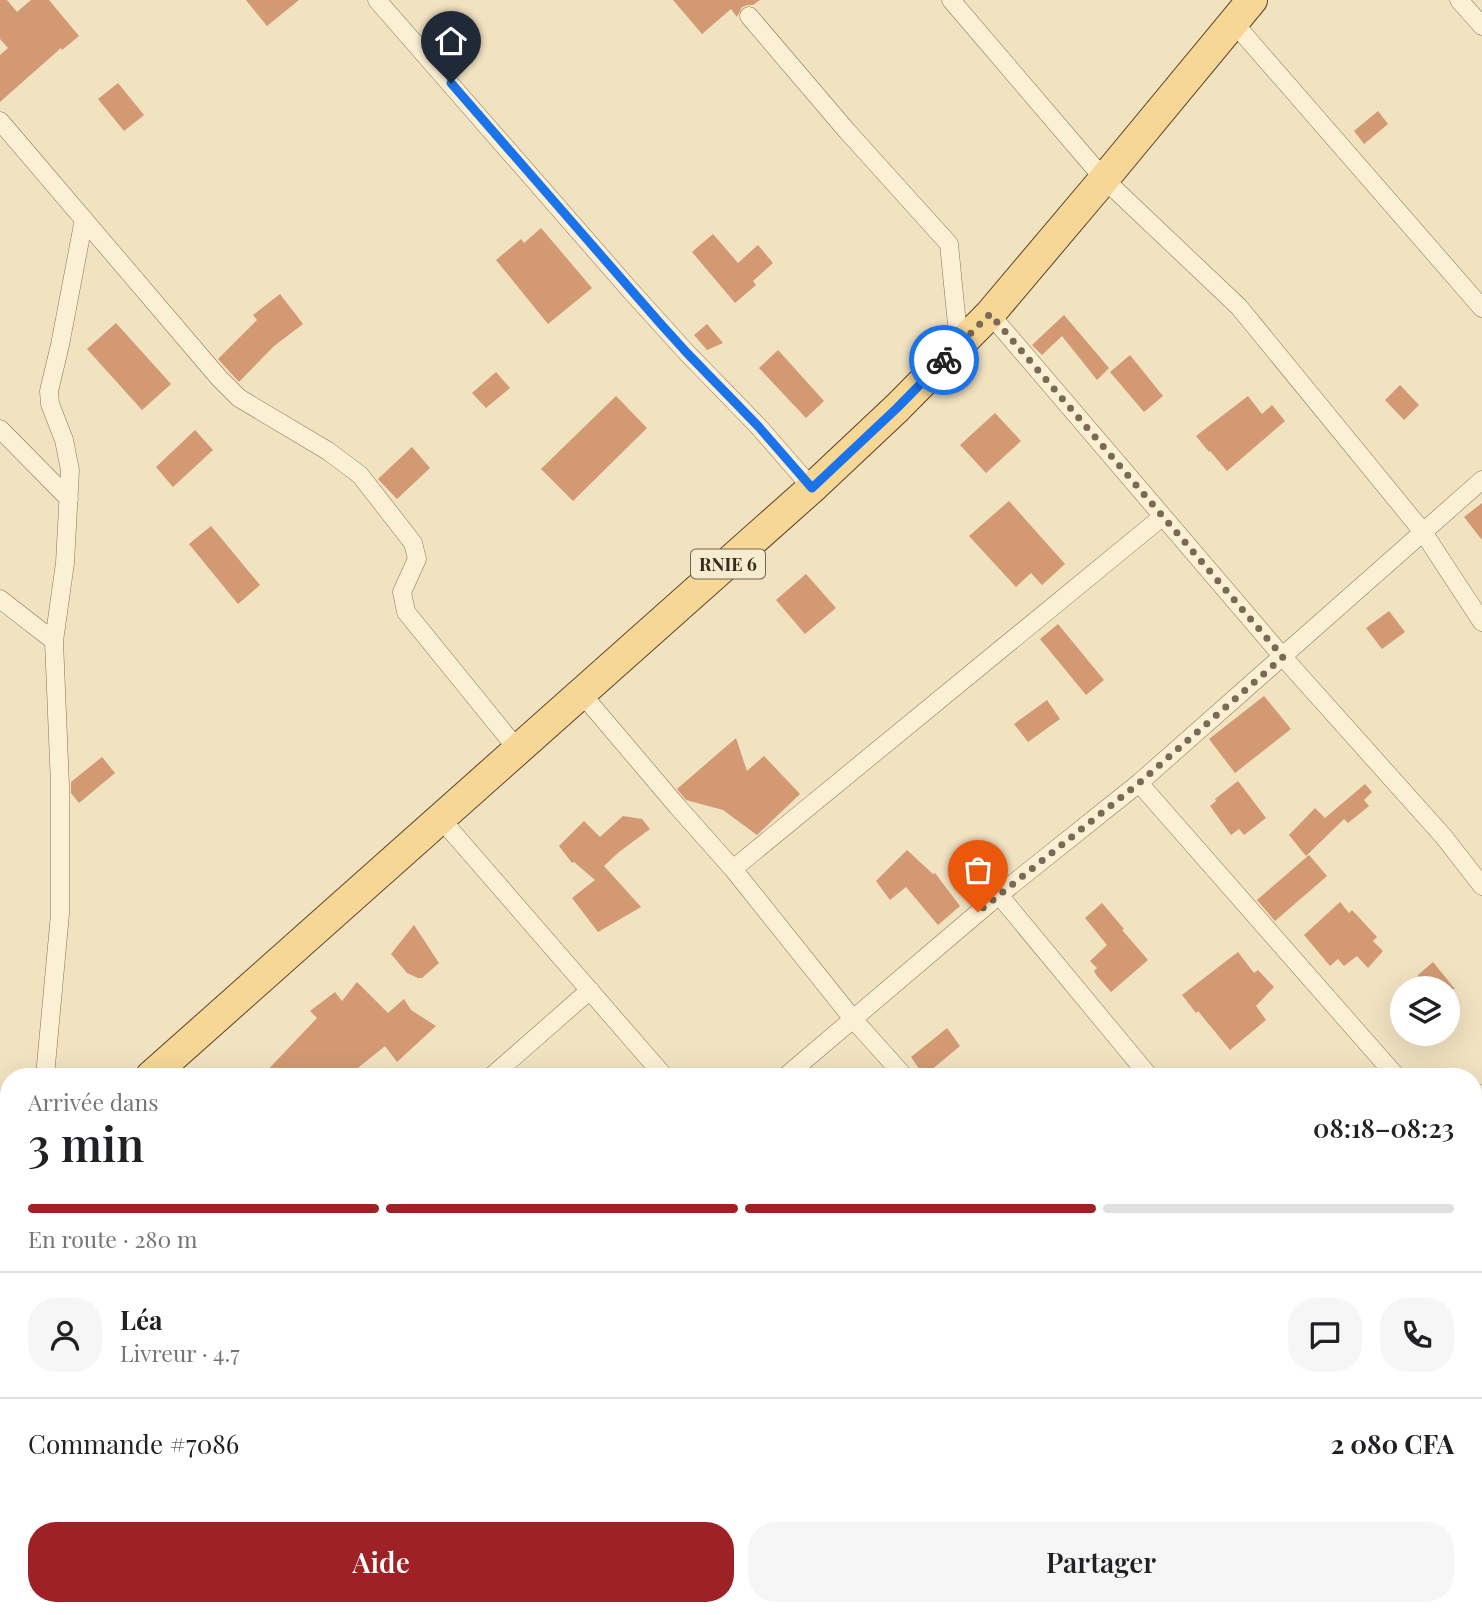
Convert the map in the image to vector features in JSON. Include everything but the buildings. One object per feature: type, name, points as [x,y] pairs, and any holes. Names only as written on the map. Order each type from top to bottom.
[{"type":"main road","name":"RNIE 6","points":[[160,1068],[582,694],[897,408],[990,314],[1243,11]]},
{"type":"street","points":[[377,0],[646,308],[758,426],[812,488]]},
{"type":"street","points":[[951,0],[1104,179],[1239,307],[1423,532],[1482,622]]},
{"type":"street","points":[[1459,0],[1482,26]]},
{"type":"street","points":[[1243,11],[1482,308]]},
{"type":"street","points":[[749,16],[847,131],[949,244],[959,345]]},
{"type":"street","points":[[0,121],[239,398],[328,451],[360,475],[413,543],[416,559],[402,592],[406,612],[518,750]]},
{"type":"street","points":[[46,1068],[60,914],[60,786],[54,641],[65,563],[70,470],[64,440],[50,404],[49,391],[84,219]]},
{"type":"street","points":[[990,314],[1283,657],[1444,837],[1482,886]]},
{"type":"street","points":[[0,429],[69,499]]},
{"type":"street","points":[[795,1068],[999,895],[1139,783],[1482,480]]},
{"type":"street","points":[[733,869],[1162,517]]},
{"type":"street","points":[[0,599],[54,641]]},
{"type":"street","points":[[582,694],[733,869],[853,1019],[897,1068]]},
{"type":"street","points":[[1139,783],[1389,1068]]},
{"type":"street","points":[[442,819],[657,1068]]},
{"type":"street","points":[[999,895],[1142,1068]]},
{"type":"street","points":[[501,1068],[590,990]]},
{"type":"way so far","points":[[944,360],[990,314],[1283,657],[1139,783],[978,912]]},
{"type":"route","points":[[451,83],[659,322],[758,426],[812,488],[944,360]]}]
